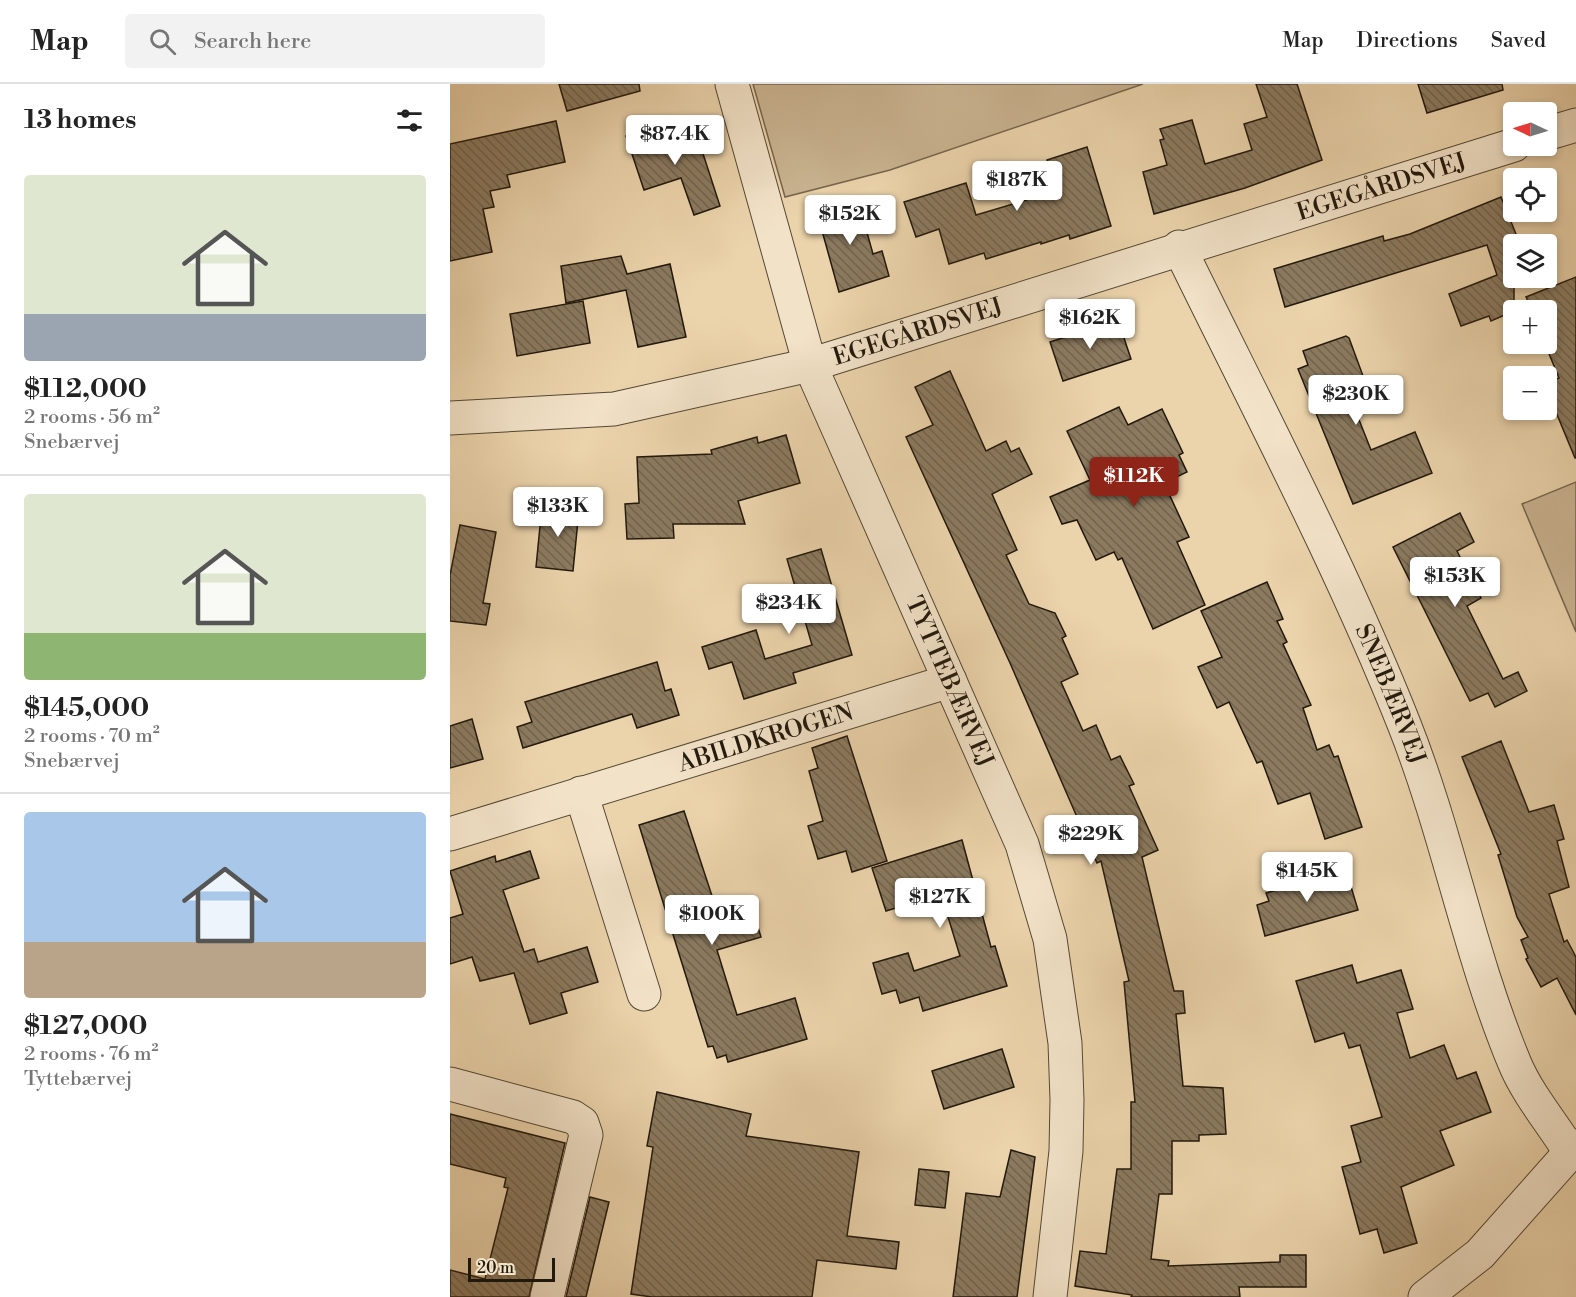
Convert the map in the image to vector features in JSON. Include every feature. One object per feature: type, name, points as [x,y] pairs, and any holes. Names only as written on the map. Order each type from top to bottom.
[{"type":"street","name":"TYTTEBÆRVEJ","points":[[732,84],[810,365],[1022,844],[1050,939],[1065,1043],[1067,1100],[1066,1151],[1050,1297]]},
{"type":"street","name":"EGEGÅRDSVEJ","points":[[450,418],[614,409],[810,365],[1503,148]]},
{"type":"street","name":"SNEBÆRVEJ","points":[[1179,248],[1324,544],[1383,674],[1432,804],[1486,982],[1516,1066],[1573,1149]]},
{"type":"street","name":"ABILDKROGEN","points":[[450,834],[950,681]]},
{"type":"street","points":[[581,793],[644,994]]},
{"type":"street","points":[[450,1084],[573,1117],[582,1123],[586,1135],[548,1297]]},
{"type":"street","points":[[1425,1297],[1480,1254],[1573,1149]]},
{"type":"shaded area","points":[[753,84],[1143,84],[890,170],[785,197]]},
{"type":"shaded area","points":[[1576,482],[1576,632],[1522,504]]},
{"type":"building","points":[[559,84],[639,84],[640,91],[567,111]]},
{"type":"building","points":[[1256,84],[1297,84],[1322,160],[1245,188],[1154,214],[1143,172],[1167,165],[1160,140],[1164,139],[1160,129],[1192,120],[1205,164],[1252,150],[1244,124],[1267,117]]},
{"type":"building","points":[[1418,84],[1502,84],[1503,90],[1427,113]]},
{"type":"building","points":[[556,121],[565,162],[507,175],[510,187],[490,191],[494,207],[483,209],[492,252],[450,261],[450,144]]},
{"type":"building","points":[[695,129],[720,206],[694,215],[681,178],[644,190],[626,136],[647,130],[652,143]]},
{"type":"building","points":[[1087,147],[1111,226],[1070,239],[1069,235],[1041,244],[1041,242],[986,259],[984,253],[949,264],[939,229],[916,237],[904,202],[966,183],[976,215],[1033,198],[1026,175],[1049,169],[1047,160]]},
{"type":"building","points":[[857,197],[873,254],[882,251],[889,276],[839,292],[816,209]]},
{"type":"building","points":[[1501,197],[1503,222],[1511,222],[1516,234],[1503,234],[1503,288],[1514,288],[1514,300],[1503,300],[1503,316],[1491,321],[1489,316],[1461,326],[1449,294],[1497,275],[1487,245],[1285,307],[1274,269],[1383,236],[1384,241],[1410,234]]},
{"type":"building","points":[[621,256],[627,274],[670,264],[686,337],[638,347],[626,290],[566,303],[561,266]]},
{"type":"building","points":[[1576,277],[1576,458],[1557,415],[1557,379],[1559,378],[1557,366],[1554,366],[1549,354],[1557,354],[1557,300],[1527,300],[1526,297],[1548,288],[1557,288],[1557,285]]},
{"type":"building","points":[[583,301],[590,343],[517,356],[510,314]]},
{"type":"building","points":[[1118,320],[1131,359],[1063,381],[1050,342]]},
{"type":"building","points":[[1346,336],[1349,338],[1366,384],[1348,392],[1371,450],[1415,432],[1432,473],[1353,504],[1298,369],[1308,365],[1303,351]]},
{"type":"building","points":[[950,371],[986,451],[1006,441],[1011,452],[1019,448],[1032,474],[992,494],[1017,550],[1006,555],[1029,604],[1055,613],[1066,636],[1062,638],[1078,674],[1061,682],[1083,731],[1096,725],[1111,760],[1120,756],[1134,784],[1129,786],[1158,850],[1142,857],[1174,991],[1183,991],[1185,1013],[1176,1014],[1183,1086],[1223,1088],[1226,1134],[1199,1135],[1199,1141],[1172,1141],[1172,1194],[1159,1194],[1151,1259],[1169,1261],[1168,1266],[1280,1262],[1280,1255],[1306,1255],[1306,1287],[1239,1287],[1240,1297],[1131,1297],[1132,1295],[1075,1286],[1080,1251],[1106,1254],[1117,1169],[1131,1169],[1131,1102],[1135,1102],[1124,982],[1129,981],[1101,861],[1097,863],[1010,663],[906,437],[933,425],[915,387]]},
{"type":"building","points":[[1119,407],[1128,425],[1162,409],[1183,453],[1179,455],[1187,472],[1164,483],[1189,537],[1177,542],[1205,605],[1153,629],[1122,558],[1118,560],[1114,552],[1096,560],[1077,520],[1062,524],[1050,497],[1090,480],[1067,431]]},
{"type":"building","points":[[786,435],[800,483],[738,501],[745,524],[673,524],[674,538],[627,539],[625,504],[639,503],[637,457],[712,454],[711,450],[757,437],[758,443]]},
{"type":"building","points":[[542,506],[579,510],[573,571],[536,567]]},
{"type":"building","points":[[1460,513],[1474,542],[1457,551],[1481,598],[1467,606],[1503,679],[1518,672],[1527,691],[1495,707],[1488,693],[1470,701],[1393,547]]},
{"type":"building","points":[[460,525],[496,532],[483,603],[490,604],[486,625],[450,621],[450,575]]},
{"type":"building","points":[[821,549],[852,655],[793,673],[796,683],[744,699],[732,662],[709,669],[702,647],[756,630],[765,659],[812,645],[787,559]]},
{"type":"building","points":[[1267,582],[1283,619],[1277,621],[1287,642],[1283,644],[1311,705],[1303,708],[1317,750],[1329,745],[1334,757],[1338,756],[1362,827],[1325,839],[1310,793],[1278,804],[1262,761],[1257,763],[1229,702],[1217,708],[1198,667],[1222,657],[1201,611]]},
{"type":"building","points":[[657,662],[665,691],[671,689],[679,715],[637,728],[632,714],[523,748],[517,727],[532,722],[525,702]]},
{"type":"building","points":[[472,719],[483,759],[450,768],[450,726]]},
{"type":"building","points":[[847,736],[887,861],[852,872],[846,851],[818,859],[808,826],[823,821],[809,771],[818,768],[812,748]]},
{"type":"building","points":[[1501,741],[1529,812],[1554,805],[1564,839],[1557,841],[1569,887],[1549,894],[1564,942],[1567,940],[1576,957],[1576,1015],[1557,978],[1541,987],[1526,959],[1528,958],[1521,940],[1528,937],[1517,917],[1498,855],[1501,854],[1462,757]]},
{"type":"building","points":[[684,811],[717,911],[750,901],[761,937],[717,950],[737,1015],[795,998],[807,1039],[728,1062],[726,1055],[717,1058],[713,1046],[708,1047],[639,825]]},
{"type":"building","points":[[962,840],[991,947],[995,946],[1007,986],[923,1011],[919,997],[900,1003],[896,990],[882,994],[873,963],[908,953],[914,971],[960,956],[941,894],[886,911],[872,868]]},
{"type":"building","points":[[530,851],[539,878],[503,890],[524,952],[534,949],[538,962],[587,947],[598,982],[561,993],[567,1013],[530,1024],[514,973],[480,981],[472,957],[450,964],[450,918],[463,914],[450,871],[495,856],[496,862]]},
{"type":"building","points":[[1346,870],[1358,910],[1265,936],[1257,905],[1269,901],[1266,893]]},
{"type":"building","points":[[1352,965],[1357,983],[1401,970],[1413,1009],[1397,1013],[1410,1058],[1444,1045],[1457,1079],[1476,1072],[1491,1112],[1440,1131],[1454,1165],[1401,1187],[1417,1243],[1384,1253],[1377,1229],[1360,1234],[1342,1167],[1361,1162],[1351,1126],[1382,1117],[1360,1045],[1349,1048],[1344,1033],[1315,1042],[1296,981]]},
{"type":"building","points":[[1002,1049],[1014,1087],[944,1109],[932,1071]]},
{"type":"building","points":[[657,1092],[751,1114],[746,1136],[859,1152],[847,1236],[899,1242],[896,1269],[817,1260],[812,1297],[652,1297],[631,1294],[653,1147],[647,1146]]},
{"type":"building","points":[[450,1114],[565,1143],[529,1297],[450,1297],[450,1270],[485,1279],[508,1188],[504,1187],[506,1178],[450,1164]]},
{"type":"building","points":[[1011,1150],[1035,1157],[1017,1297],[953,1297],[966,1193],[1000,1197]]},
{"type":"building","points":[[919,1169],[949,1172],[945,1208],[915,1205]]},
{"type":"building","points":[[590,1197],[609,1202],[586,1297],[566,1297]]}]
